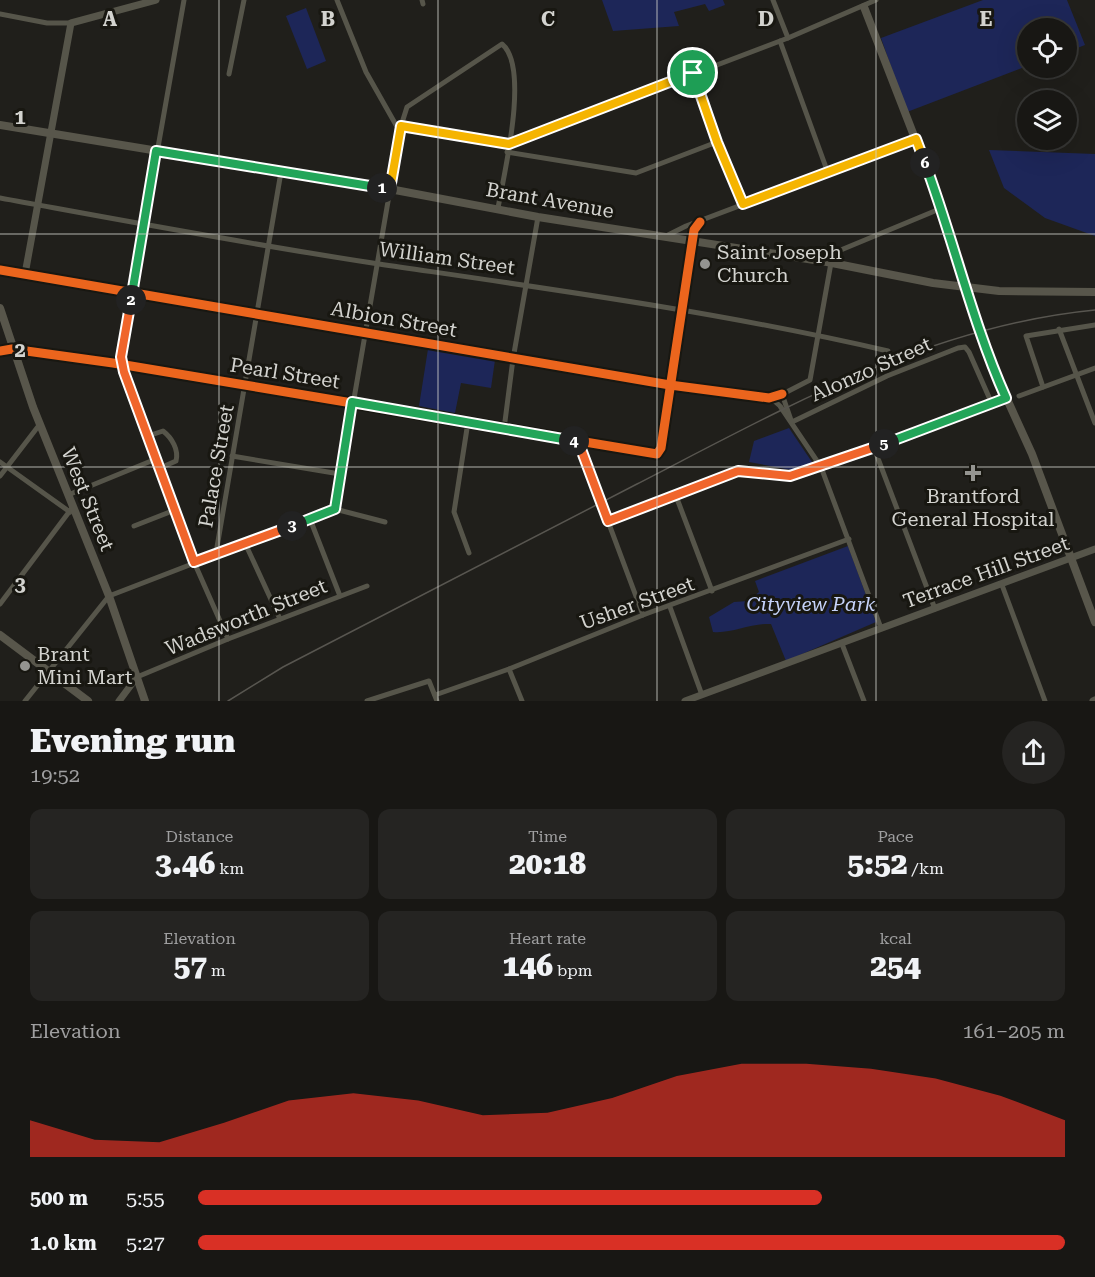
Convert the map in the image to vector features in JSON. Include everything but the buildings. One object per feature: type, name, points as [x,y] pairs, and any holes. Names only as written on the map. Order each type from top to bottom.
[{"type":"main road","points":[[862,3],[942,208],[986,353],[1032,454],[1095,622]]},
{"type":"main road","name":"Brant Avenue","points":[[0,125],[390,189],[538,217],[831,263],[967,288],[1095,292]]},
{"type":"main road","name":"West Street","points":[[0,308],[12,349],[68,495],[71,510],[109,596],[146,701]]},
{"type":"main road","points":[[0,635],[88,701]]},
{"type":"street","points":[[0,14],[47,23],[71,23],[156,0]]},
{"type":"street","points":[[184,0],[121,357],[194,562],[228,639]]},
{"type":"street","points":[[229,74],[244,0]]},
{"type":"street","points":[[337,0],[366,72],[396,125],[509,144],[788,38],[862,3],[876,0]]},
{"type":"street","points":[[773,0],[788,38]]},
{"type":"street","points":[[25,274],[71,23]]},
{"type":"street","points":[[780,41],[828,173]]},
{"type":"street","points":[[335,509],[401,126],[407,107],[502,44],[510,55],[517,81],[498,208]]},
{"type":"street","points":[[693,73],[717,142],[743,204]]},
{"type":"street","points":[[666,236],[743,204],[916,139]]},
{"type":"street","points":[[507,152],[636,173],[717,142]]},
{"type":"street","name":"Palace Street","points":[[216,553],[281,172]]},
{"type":"street","name":"William Street","points":[[0,198],[378,264],[525,284],[681,310],[820,335],[888,351]]},
{"type":"street","points":[[820,335],[831,263],[836,252],[845,246],[942,208]]},
{"type":"street","points":[[504,429],[525,284],[538,217]]},
{"type":"street","points":[[669,385],[694,230],[700,222]]},
{"type":"street","name":"Albion Street","points":[[0,270],[669,385],[771,398],[810,380],[820,335]]},
{"type":"street","points":[[1043,387],[1026,336],[1095,325]]},
{"type":"street","points":[[1059,330],[1095,423]]},
{"type":"street","name":"Alonzo Street","points":[[792,422],[887,376],[964,348],[969,352],[992,404]]},
{"type":"street","name":"Pearl Street","points":[[0,351],[12,349],[123,365],[657,454],[661,448],[669,385]]},
{"type":"street","points":[[1019,396],[1095,368]]},
{"type":"street","points":[[782,394],[792,422]]},
{"type":"street","points":[[771,398],[792,422],[821,467],[881,628]]},
{"type":"street","points":[[608,521],[738,471],[790,476],[821,467],[1006,398]]},
{"type":"street","points":[[468,422],[454,512],[469,553]]},
{"type":"street","points":[[0,476],[40,424]]},
{"type":"street","points":[[148,436],[164,431],[171,437],[177,454],[176,461],[160,468]]},
{"type":"street","points":[[578,441],[643,615]]},
{"type":"street","points":[[874,448],[935,609]]},
{"type":"street","points":[[232,456],[340,474]]},
{"type":"street","points":[[68,495],[156,459]]},
{"type":"street","points":[[0,462],[71,510],[0,604]]},
{"type":"street","points":[[676,496],[712,591]]},
{"type":"street","points":[[25,701],[109,596],[335,509],[385,522]]},
{"type":"street","points":[[134,526],[175,510]]},
{"type":"street","points":[[310,519],[340,596]]},
{"type":"street","name":"Usher Street","points":[[436,698],[643,615],[849,539]]},
{"type":"street","points":[[245,543],[280,619]]},
{"type":"street","name":"Terrace Hill Street","points":[[685,701],[1095,549]]},
{"type":"street","points":[[1002,585],[1045,701]]},
{"type":"street","name":"Wadsworth Street","points":[[137,677],[228,639],[367,586]]},
{"type":"street","points":[[669,607],[702,695]]},
{"type":"street","points":[[842,644],[864,701]]},
{"type":"street","points":[[509,669],[522,701]]},
{"type":"street","points":[[120,701],[137,677]]},
{"type":"street","points":[[367,701],[426,681],[431,682],[436,698]]},
{"type":"green space","points":[[602,0],[723,0],[725,5],[709,11],[705,4],[674,12],[679,26],[613,31]]},
{"type":"green space","points":[[983,0],[1067,0],[1074,18],[1017,18],[1017,70],[907,112],[881,38]]},
{"type":"green space","points":[[306,8],[326,61],[307,69],[286,16]]},
{"type":"green space","points":[[1077,25],[1085,45],[1077,48]]},
{"type":"green space","points":[[989,150],[1095,154],[1095,236],[1045,218],[1004,188]]},
{"type":"green space","points":[[428,349],[495,360],[491,388],[461,383],[455,413],[419,406]]},
{"type":"green space","points":[[789,428],[814,465],[792,470],[749,462],[754,441]]},
{"type":"green space","name":"Cityview Park","points":[[848,546],[876,622],[786,661],[771,624],[713,632],[709,617],[734,602],[748,601],[759,592],[755,581]]},
{"type":"railway","points":[[228,701],[283,667],[802,400],[915,352],[974,333],[1033,319],[1095,310]]},
{"type":"cycle path","points":[[0,351],[12,349],[113,363],[657,454],[661,448],[694,230],[700,222]]},
{"type":"cycle path","points":[[0,270],[670,385],[769,398],[782,394]]},
{"type":"place","name":"Saint Joseph Church","points":[[705,264]]},
{"type":"place","name":"Brantford General Hospital","points":[[973,473]]},
{"type":"place","name":"Brant Mini Mart","points":[[25,666]]},
{"type":"route","points":[[693,73],[717,142],[743,204],[916,139],[942,208],[986,353],[1006,398],[821,467],[790,476],[738,471],[608,521],[578,441],[352,402],[335,509],[194,562],[124,372],[121,357],[156,151],[390,189],[401,126],[509,144],[693,73]]}]
